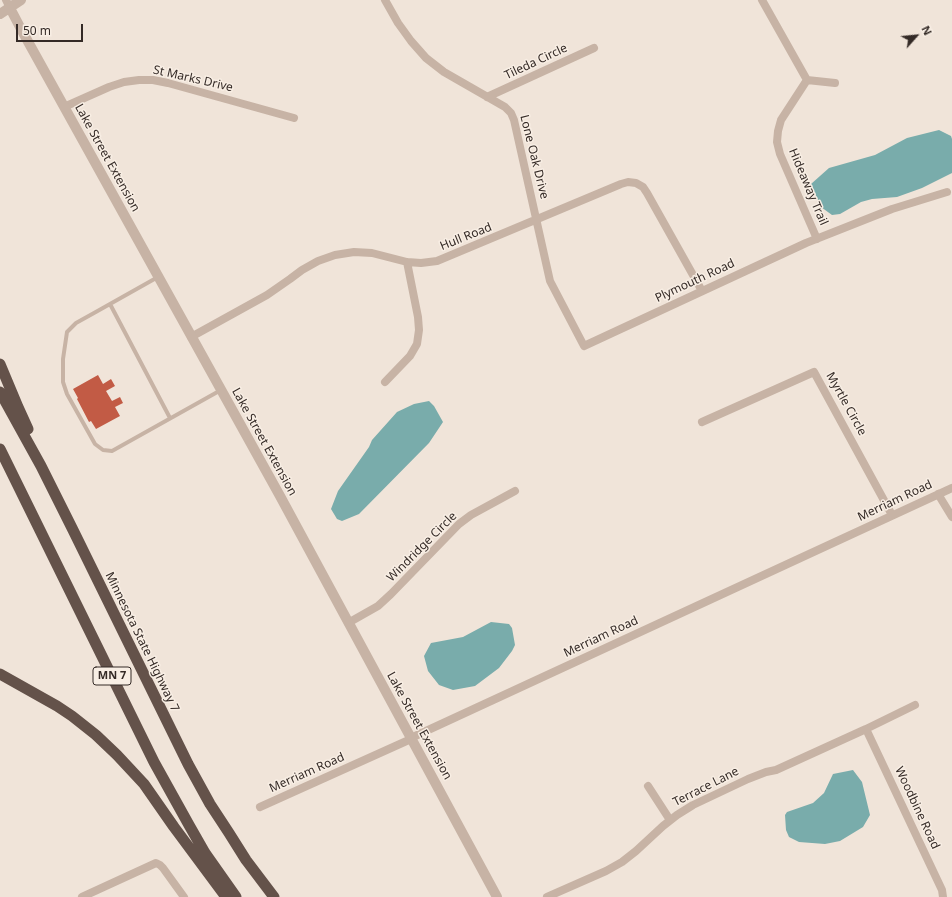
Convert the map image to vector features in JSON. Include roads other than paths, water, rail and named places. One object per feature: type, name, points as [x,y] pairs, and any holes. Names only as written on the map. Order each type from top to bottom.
[{"type":"highway","points":[[0,364],[73,530]]},
{"type":"highway","name":"Minnesota State Highway 7","points":[[0,392],[41,466],[188,764],[210,804],[246,860],[274,897]]},
{"type":"highway","name":"MN 7","points":[[0,449],[154,762],[188,825],[236,897]]},
{"type":"highway","points":[[0,674],[72,716],[96,735],[117,755],[144,784],[226,897]]},
{"type":"street","points":[[0,14],[8,4],[21,0]]},
{"type":"street","name":"Lone Oak Drive","points":[[385,0],[402,29],[426,58],[444,72],[505,107],[511,113],[514,120],[550,281],[584,346]]},
{"type":"street","points":[[762,0],[807,80],[836,83]]},
{"type":"street","name":"Lake Street Extension","points":[[8,4],[280,496],[497,897]]},
{"type":"street","name":"Tileda Circle","points":[[487,97],[594,48]]},
{"type":"street","name":"St Marks Drive","points":[[64,107],[124,82],[153,80],[294,118]]},
{"type":"street","name":"Hideaway Trail","points":[[807,80],[781,120],[777,142],[780,154],[817,239]]},
{"type":"street","name":"Hull Road","points":[[191,337],[267,295],[307,267],[336,254],[354,252],[372,253],[407,262],[421,263],[437,261],[628,182],[643,186],[702,291]]},
{"type":"street","name":"Plymouth Road","points":[[584,346],[806,243],[892,209],[949,192]]},
{"type":"street","points":[[385,382],[410,356],[417,344],[419,330],[418,317],[407,262]]},
{"type":"street","name":"Myrtle Circle","points":[[702,422],[814,372],[892,515]]},
{"type":"street","name":"Merriam Road","points":[[260,807],[411,739],[952,488]]},
{"type":"street","name":"Windridge Circle","points":[[348,623],[378,606],[459,524],[471,515],[515,491]]},
{"type":"street","points":[[938,494],[952,517]]},
{"type":"street","name":"Terrace Lane","points":[[547,897],[606,871],[622,862],[670,820],[693,805],[748,779],[776,770],[915,705]]},
{"type":"street","name":"Woodbine Road","points":[[866,729],[942,890],[943,897]]},
{"type":"street","points":[[648,786],[670,820]]},
{"type":"street","points":[[82,897],[156,863],[163,868],[184,897]]},
{"type":"lane","points":[[158,277],[76,323],[67,332],[63,359],[63,382],[67,394],[95,444],[103,450],[112,451],[221,390]]},
{"type":"lane","points":[[110,304],[170,418]]},
{"type":"water","points":[[939,130],[951,136],[952,139],[952,173],[922,188],[897,197],[872,199],[861,202],[840,214],[832,215],[821,207],[811,184],[829,168],[875,155],[907,138]]},
{"type":"water","points":[[429,401],[434,406],[443,422],[429,443],[359,514],[342,521],[337,519],[331,509],[338,491],[369,447],[372,440],[397,412],[414,404]]},
{"type":"water","points":[[491,622],[509,624],[512,628],[515,645],[499,668],[475,686],[453,690],[439,685],[428,671],[424,656],[431,643],[463,637]]},
{"type":"water","points":[[853,770],[862,782],[870,815],[863,827],[840,841],[825,844],[799,842],[789,837],[786,830],[785,815],[787,812],[813,803],[824,793],[833,774]]}]
